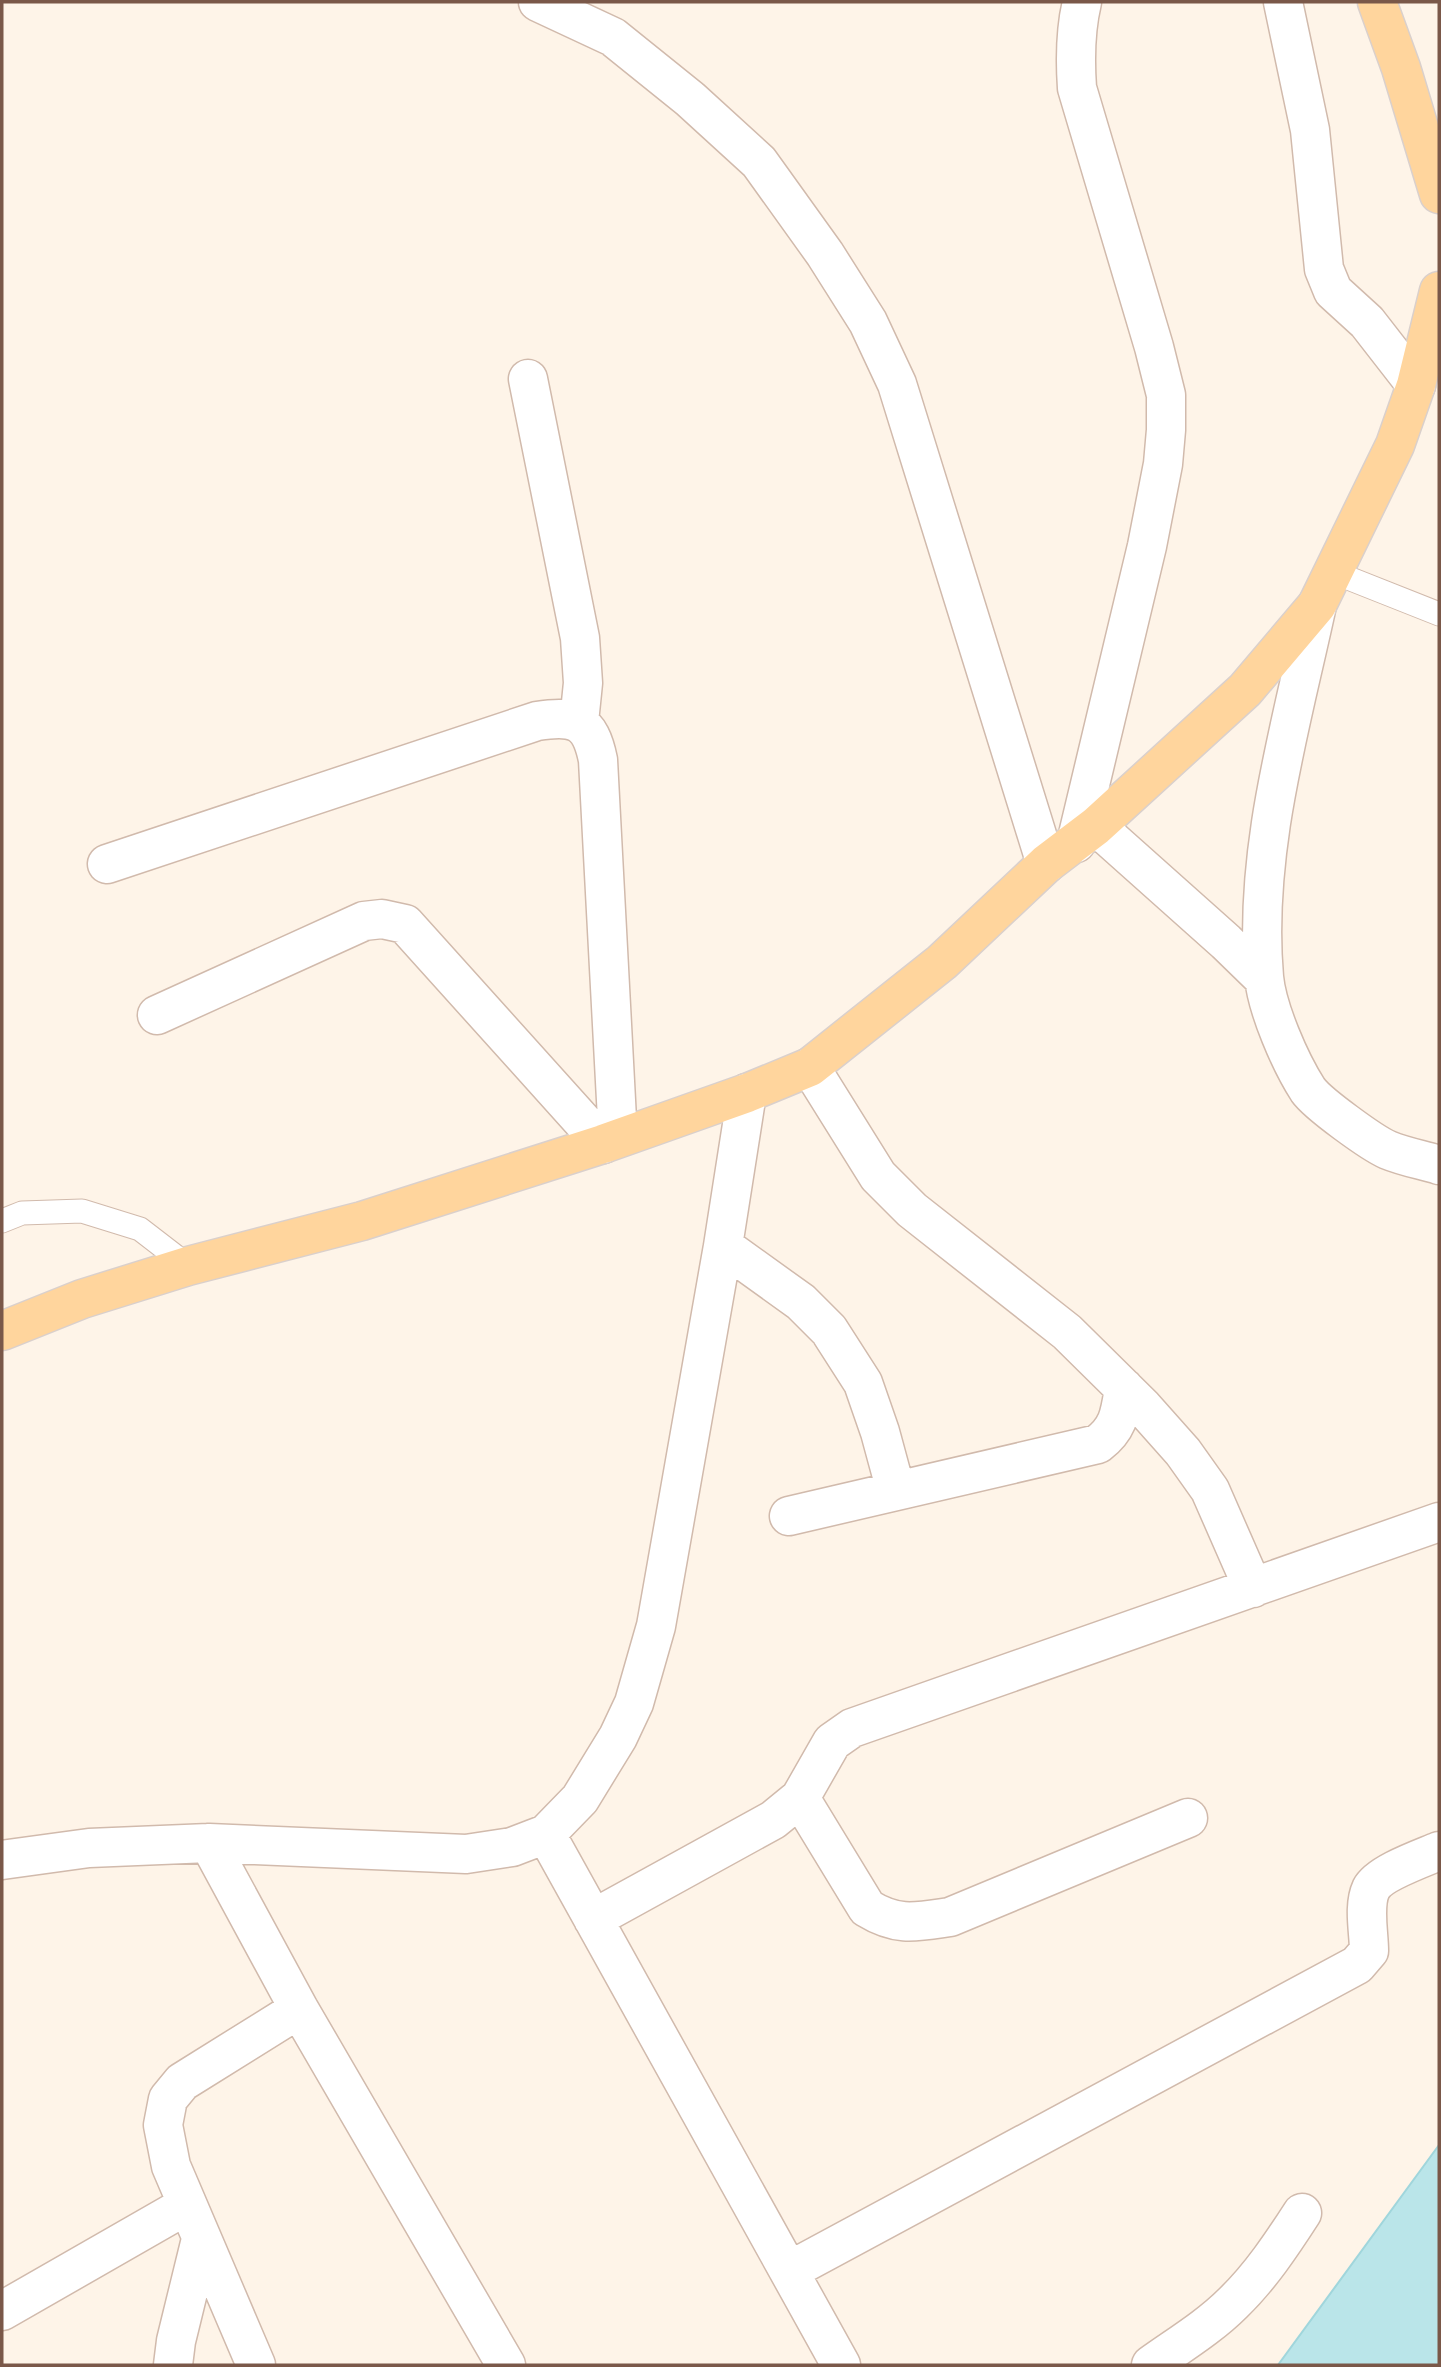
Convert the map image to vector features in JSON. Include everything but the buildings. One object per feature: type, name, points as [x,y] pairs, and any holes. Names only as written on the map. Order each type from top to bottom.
[{"type":"main road","points":[[1377,2],[1401,68],[1439,194]]},
{"type":"main road","points":[[2,1331],[82,1299],[188,1266],[362,1221],[610,1141],[747,1093],[810,1067],[942,962],[1245,690],[1325,588],[1395,445],[1416,385],[1439,291]]},
{"type":"street","points":[[538,2],[612,37],[690,99],[759,162],[825,254],[868,322],[897,384],[1073,844],[1226,942],[1264,979]]},
{"type":"street","points":[[1073,844],[1147,546],[1163,464],[1166,430],[1166,395],[1154,347],[1077,89],[1075,58],[1082,2]]},
{"type":"street","points":[[1283,2],[1311,130],[1324,269],[1333,291],[1367,322],[1416,385]]},
{"type":"street","points":[[528,379],[580,638],[583,683],[579,722]]},
{"type":"street","points":[[1325,588],[1273,809],[1263,921],[1264,979],[1279,1032],[1309,1091],[1343,1120],[1387,1149],[1439,1166]]},
{"type":"street","points":[[107,864],[537,721],[561,717],[579,722],[594,740],[598,760],[610,1141]]},
{"type":"street","points":[[157,1015],[364,921],[382,919],[405,924],[610,1141]]},
{"type":"street","points":[[810,1067],[878,1176],[912,1210],[1067,1332],[1183,1452],[1210,1490],[1252,1588]]},
{"type":"street","points":[[2,1860],[89,1848],[209,1843],[466,1854],[512,1847],[546,1834],[580,1799],[618,1737],[638,1690],[656,1626],[747,1093]]},
{"type":"street","points":[[723,1246],[802,1303],[829,1330],[863,1383],[896,1491]]},
{"type":"street","points":[[789,1516],[1098,1444],[1111,1434],[1120,1415],[1124,1388]]},
{"type":"street","points":[[593,1919],[773,1820],[800,1798],[832,1742],[852,1728],[1439,1522]]},
{"type":"street","points":[[800,1798],[867,1908],[885,1919],[909,1923],[950,1917],[1188,1818]]},
{"type":"street","points":[[546,1834],[841,2365]]},
{"type":"street","points":[[209,1843],[299,2009],[506,2365]]},
{"type":"street","points":[[789,2271],[1357,1965],[1369,1951],[1368,1904],[1372,1887],[1390,1873],[1439,1851]]},
{"type":"street","points":[[256,2365],[171,2166],[163,2125],[168,2099],[182,2082],[299,2009]]},
{"type":"street","points":[[1151,2365],[1234,2302],[1281,2246],[1302,2213]]},
{"type":"street","points":[[2,2311],[194,2222]]},
{"type":"street","points":[[173,2365],[194,2222]]},
{"type":"lane","points":[[1325,588],[1439,614]]},
{"type":"lane","points":[[2,1221],[22,1213],[82,1211],[140,1229],[188,1266]]},
{"type":"water","points":[[1439,2145],[1439,2365],[1278,2365]]}]
